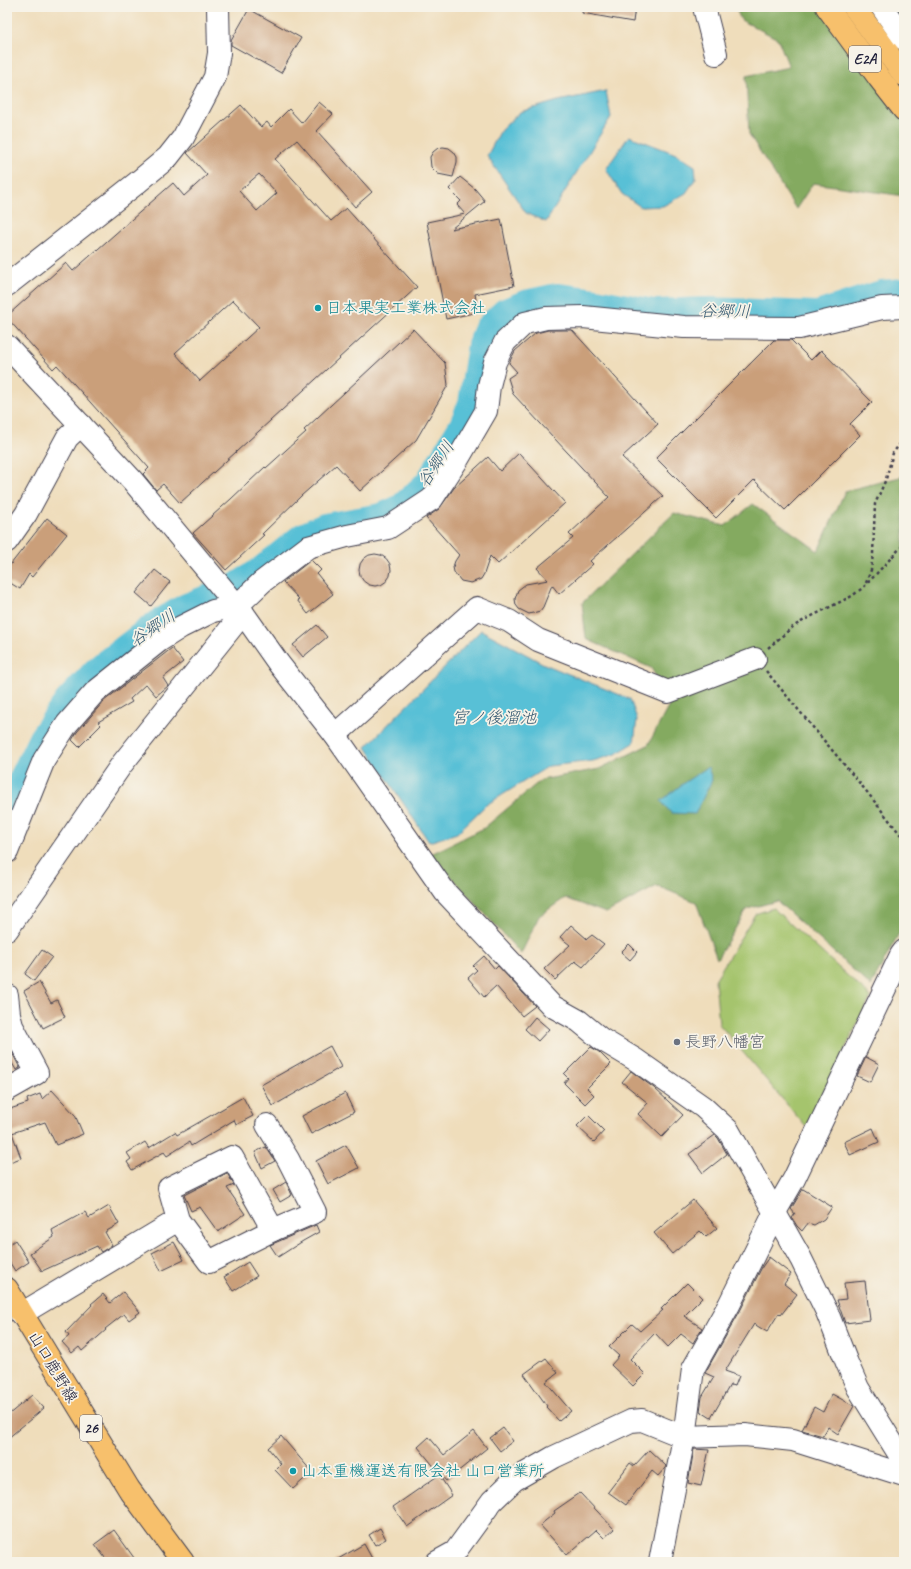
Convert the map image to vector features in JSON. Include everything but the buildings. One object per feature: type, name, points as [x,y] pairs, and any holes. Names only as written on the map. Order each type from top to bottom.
[{"type":"main road","name":"E2A","points":[[827,7],[904,110]]},
{"type":"main road","name":"E2A","points":[[854,7],[904,75]]},
{"type":"main road","name":"山口鹿野線","points":[[7,1289],[129,1489],[183,1562]]},
{"type":"street","points":[[7,285],[168,157],[183,138],[215,77],[219,53],[218,7]]},
{"type":"street","points":[[704,7],[716,54]]},
{"type":"street","points":[[882,7],[904,38]]},
{"type":"street","points":[[7,852],[44,760],[67,724],[94,692],[158,641],[181,627],[233,600],[262,582],[308,547],[347,536],[388,528],[432,499],[458,459],[486,411],[495,362],[505,342],[525,323],[546,318],[583,317],[684,326],[799,328],[882,308],[904,307]]},
{"type":"street","points":[[7,346],[132,480],[233,600],[279,664],[335,735],[445,892],[552,1006],[579,1021],[601,1039],[636,1060],[703,1107],[728,1130],[801,1260],[827,1312],[858,1388],[904,1462]]},
{"type":"street","points":[[7,541],[26,514],[67,438],[81,425]]},
{"type":"street","points":[[7,930],[233,600]]},
{"type":"street","points":[[335,735],[478,608],[509,621],[538,640],[668,692],[755,659]]},
{"type":"street","points":[[660,1562],[684,1437],[693,1369],[729,1306],[775,1212],[794,1179],[904,951]]},
{"type":"street","points":[[7,995],[12,1026],[37,1073],[7,1090]]},
{"type":"street","points":[[267,1125],[288,1159],[315,1212],[273,1230],[209,1262],[178,1220],[169,1188],[232,1157],[273,1230]]},
{"type":"street","points":[[21,1314],[178,1220]]},
{"type":"street","points":[[437,1562],[455,1552],[492,1501],[514,1480],[554,1457],[630,1421],[642,1420],[684,1437],[745,1435],[793,1440],[904,1475]]},
{"type":"path","points":[[865,586],[871,570],[876,504],[886,479],[892,454],[904,443]]},
{"type":"path","points":[[904,544],[865,586],[852,596],[794,626],[755,659],[826,742],[904,839]]},
{"type":"green space","points":[[735,7],[904,7],[904,196],[813,183],[796,209],[749,134],[746,76],[789,67],[778,39],[741,20]]},
{"type":"green space","points":[[904,476],[904,929],[898,935],[871,986],[777,901],[747,909],[717,959],[696,902],[657,886],[606,913],[565,898],[539,916],[521,954],[431,854],[484,828],[541,780],[599,769],[648,745],[671,702],[651,668],[586,639],[582,603],[674,513],[725,526],[753,504],[818,551],[845,491]]},
{"type":"green space","points":[[773,908],[871,997],[806,1127],[719,1024],[715,980],[755,914]]},
{"type":"water","points":[[606,91],[611,117],[546,222],[526,213],[487,156],[501,130],[520,112],[558,101]]},
{"type":"water","points":[[629,136],[676,154],[695,166],[696,178],[686,193],[663,206],[641,207],[622,194],[606,169]]},
{"type":"water","name":"宮ノ後溜池","points":[[481,630],[544,664],[630,699],[637,719],[634,743],[616,754],[593,761],[549,766],[486,805],[457,833],[429,842],[366,747]]},
{"type":"water","points":[[708,767],[712,780],[695,814],[671,813],[661,801],[685,782]]},
{"type":"waterway","name":"谷郷川","points":[[7,814],[18,786],[41,738],[67,701],[98,668],[154,625],[186,606],[234,587],[259,571],[302,536],[324,526],[381,516],[401,507],[428,482],[462,425],[471,403],[480,345],[487,328],[505,311],[525,303],[557,296],[596,301],[654,312],[708,310],[817,314],[881,293],[904,291]]},
{"type":"place","name":"日本果実工業株式会社","points":[[318,308]]},
{"type":"place","name":"長野八幡宮","points":[[677,1042]]},
{"type":"place","name":"山本重機運送有限会社 山口営業所","points":[[293,1471]]}]
